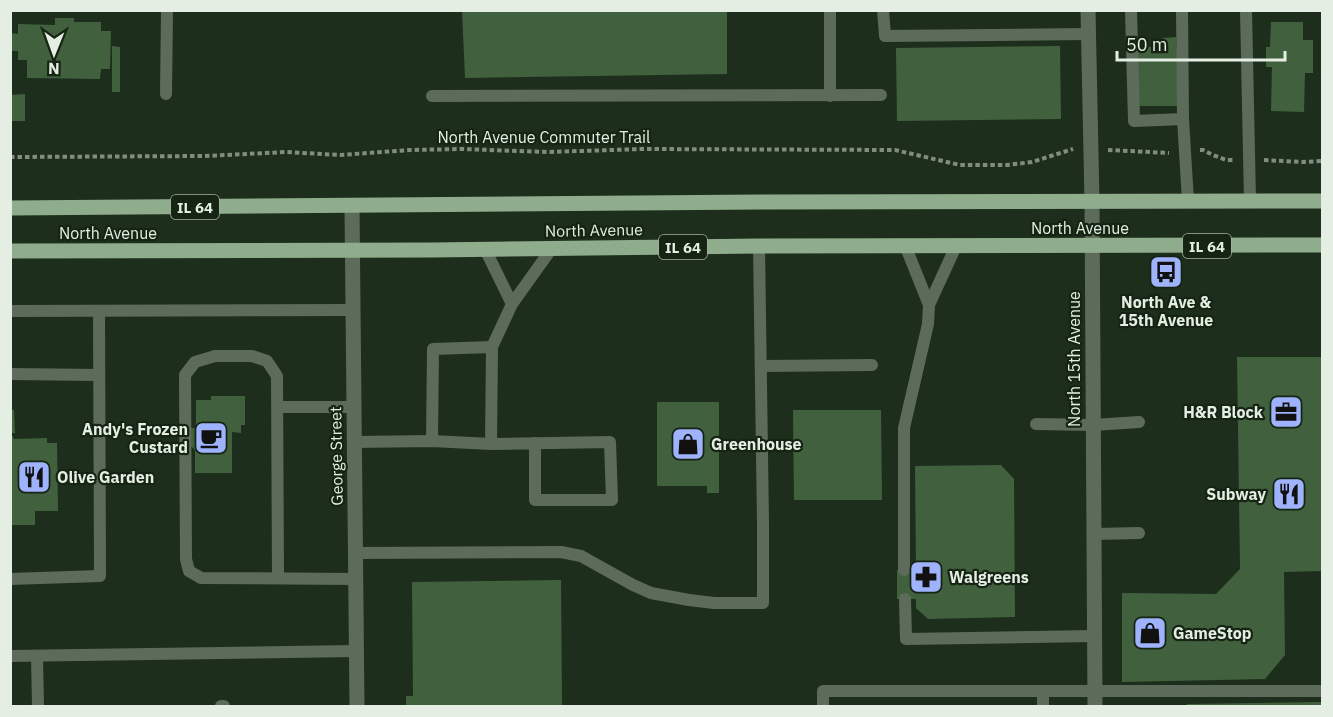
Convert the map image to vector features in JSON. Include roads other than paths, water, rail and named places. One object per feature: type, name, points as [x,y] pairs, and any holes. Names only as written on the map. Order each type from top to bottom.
[{"type":"main road","name":"North Avenue","points":[[10,208],[782,202],[1323,201]]},
{"type":"main road","name":"North Avenue","points":[[10,251],[1323,245]]},
{"type":"street","name":"North 15th Avenue","points":[[1088,10],[1092,202],[1095,699]]},
{"type":"street","name":"George Street","points":[[352,206],[357,706]]},
{"type":"lane","points":[[166,94],[167,10]]},
{"type":"lane","points":[[830,10],[830,96]]},
{"type":"lane","points":[[883,10],[885,36],[1088,34]]},
{"type":"lane","points":[[1131,10],[1134,121],[1183,119]]},
{"type":"lane","points":[[1182,10],[1183,119],[1188,201]]},
{"type":"lane","points":[[1246,10],[1250,201]]},
{"type":"lane","points":[[432,96],[881,95]]},
{"type":"lane","points":[[355,553],[561,552],[581,556],[651,593],[714,603],[763,603],[759,246]]},
{"type":"lane","points":[[905,246],[929,305]]},
{"type":"lane","points":[[904,570],[904,428],[928,324],[929,305],[956,246]]},
{"type":"lane","points":[[491,444],[492,346],[512,304],[552,248]]},
{"type":"lane","points":[[485,249],[512,304]]},
{"type":"lane","points":[[10,311],[352,310]]},
{"type":"lane","points":[[10,579],[100,576],[99,311]]},
{"type":"lane","points":[[432,441],[433,349],[492,346]]},
{"type":"lane","points":[[278,578],[277,376],[267,361],[252,356],[215,356],[195,362],[185,375],[186,559],[189,571],[201,578],[355,579]]},
{"type":"lane","points":[[761,366],[872,365]]},
{"type":"lane","points":[[10,374],[99,375]]},
{"type":"lane","points":[[278,407],[354,407]]},
{"type":"lane","points":[[1036,424],[1093,425],[1139,422]]},
{"type":"lane","points":[[354,442],[432,441],[491,444],[535,443],[610,442],[612,500],[535,500],[535,443]]},
{"type":"lane","points":[[1094,534],[1139,533]]},
{"type":"lane","points":[[905,599],[906,639],[1095,636]]},
{"type":"lane","points":[[10,656],[356,651]]},
{"type":"lane","points":[[37,656],[38,706]]},
{"type":"lane","points":[[823,706],[823,691],[1043,691],[1095,699],[1323,691]]},
{"type":"lane","points":[[1043,691],[1043,706]]},
{"type":"place","name":"North Ave & 15th Avenue","points":[[1166,272]]},
{"type":"place","name":"H&R Block","points":[[1286,412]]},
{"type":"place","name":"Andy's Frozen Custard","points":[[211,438]]},
{"type":"place","name":"Greenhouse","points":[[688,444]]},
{"type":"place","name":"Olive Garden","points":[[34,477]]},
{"type":"place","name":"Subway","points":[[1289,494]]},
{"type":"place","name":"Walgreens","points":[[926,577]]},
{"type":"place","name":"GameStop","points":[[1150,633]]}]
